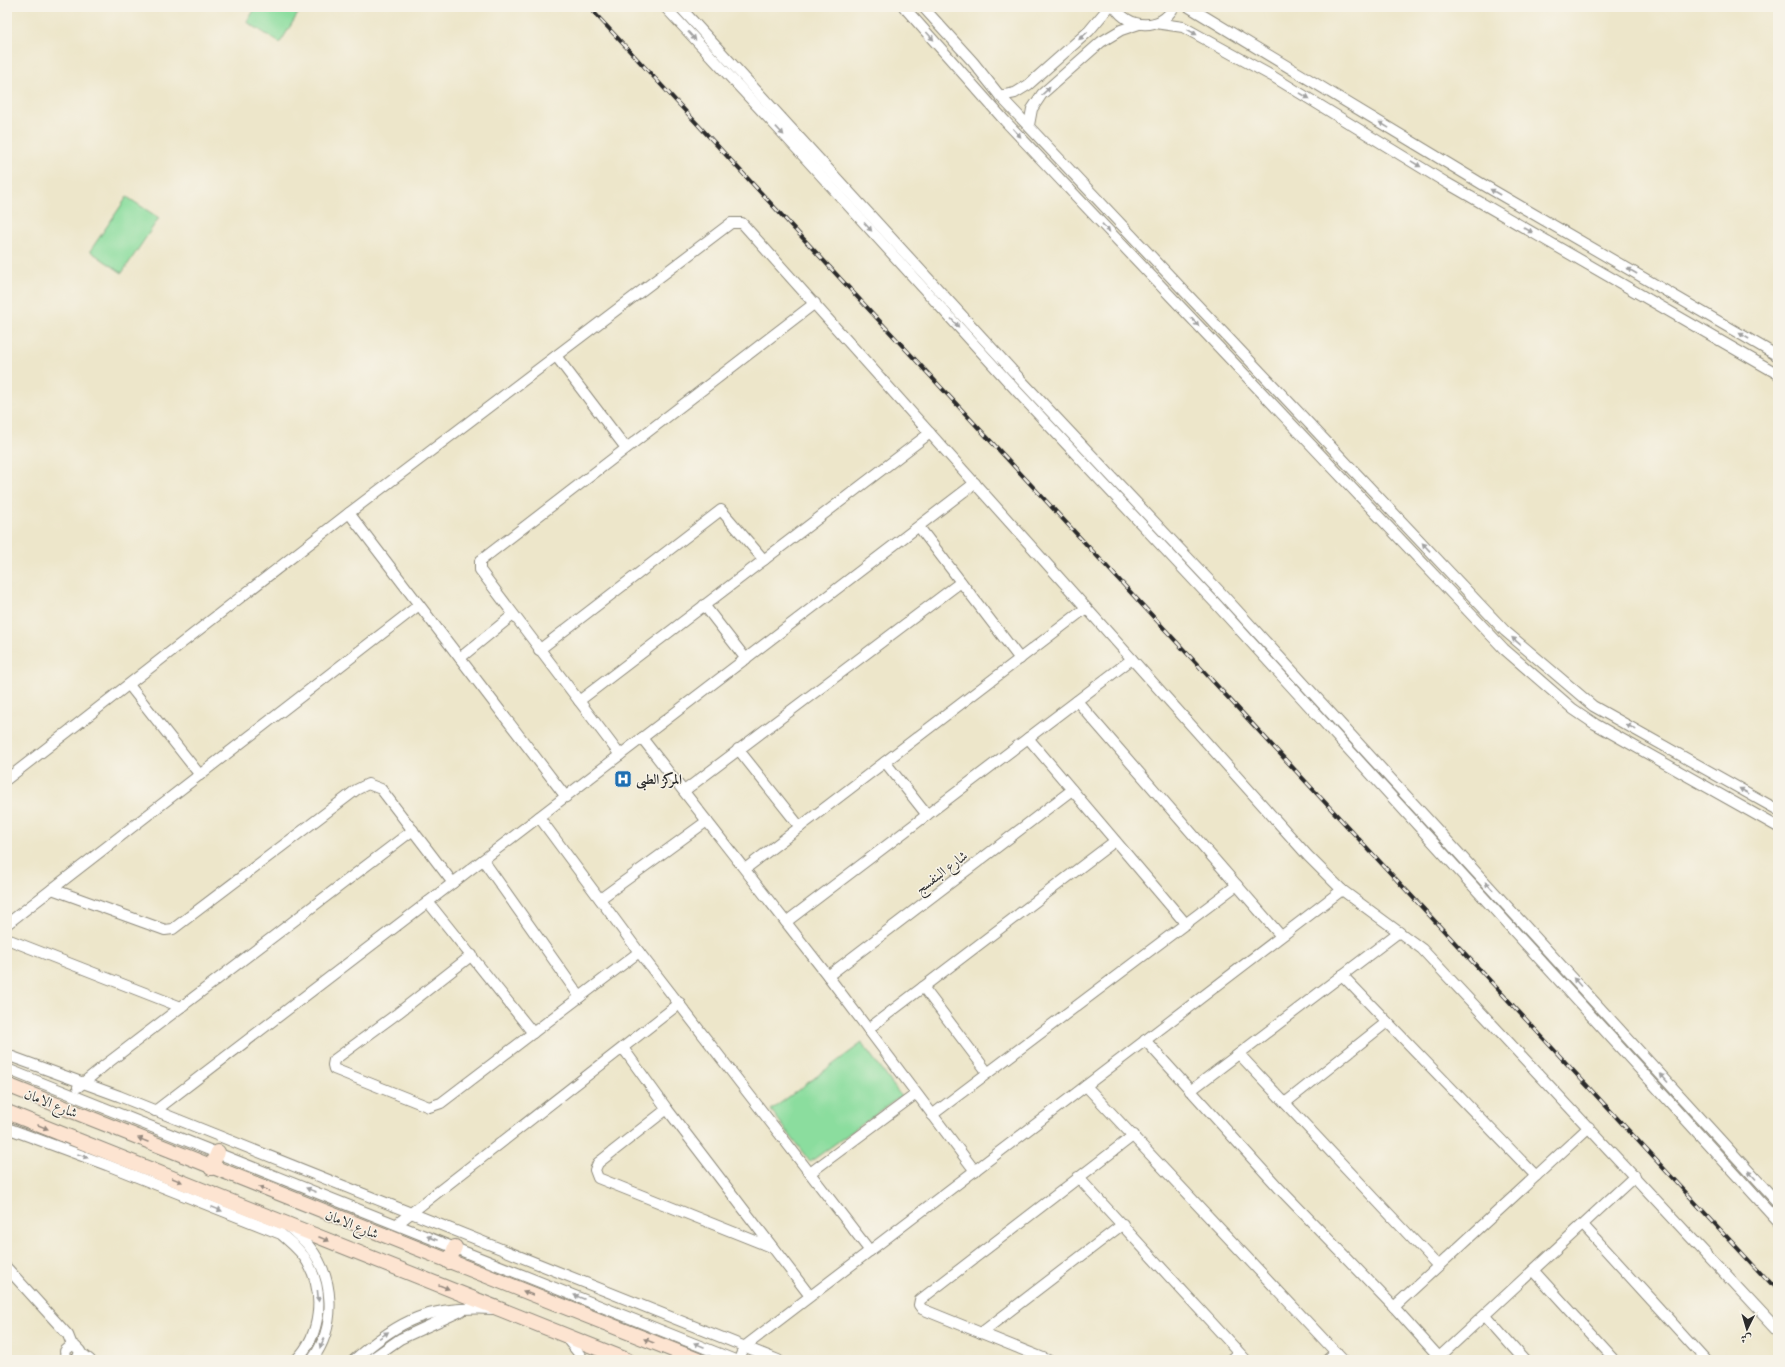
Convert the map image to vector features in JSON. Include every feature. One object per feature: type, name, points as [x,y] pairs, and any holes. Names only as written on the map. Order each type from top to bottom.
[{"type":"street","points":[[665,7],[787,138],[1013,387],[1217,605],[1654,1082],[1778,1221]]},
{"type":"street","points":[[680,7],[1021,380],[1223,595],[1778,1203]]},
{"type":"street","points":[[904,7],[1089,210],[1495,641],[1573,709],[1595,724],[1778,827]]},
{"type":"street","points":[[923,7],[1000,96],[1029,125],[1495,621],[1593,706],[1778,810]]},
{"type":"street","points":[[1000,96],[1015,93],[1028,84],[1089,31],[1109,7]]},
{"type":"street","points":[[1115,7],[1124,18],[1139,24]]},
{"type":"street","points":[[1155,23],[1168,15],[1174,7]]},
{"type":"street","points":[[1189,7],[1482,184],[1778,356]]},
{"type":"street","points":[[1029,125],[1032,109],[1042,94],[1101,42],[1115,33],[1139,24],[1155,23],[1183,27],[1272,76],[1445,182],[1778,374]]},
{"type":"street","points":[[962,72],[972,62]]},
{"type":"street","points":[[1272,76],[1280,63]]},
{"type":"street","points":[[1089,210],[1099,200]]},
{"type":"street","points":[[7,779],[130,685],[349,513],[734,222],[745,225],[1308,856],[1342,890],[1422,949],[1778,1331]]},
{"type":"street","points":[[620,755],[539,650],[480,570],[480,561],[815,303]]},
{"type":"street","points":[[556,356],[626,448]]},
{"type":"street","points":[[579,701],[930,432]]},
{"type":"street","points":[[155,1111],[976,483]]},
{"type":"street","points":[[539,650],[722,510],[764,560]]},
{"type":"street","points":[[349,513],[566,797]]},
{"type":"street","points":[[919,527],[1020,659]]},
{"type":"street","points":[[684,791],[961,582]]},
{"type":"street","points":[[7,924],[419,605]]},
{"type":"street","points":[[704,605],[746,659]]},
{"type":"street","points":[[745,869],[1086,608]]},
{"type":"street","points":[[460,658],[513,615]]},
{"type":"street","points":[[1520,663],[1530,652]]},
{"type":"street","points":[[786,922],[1132,659]]},
{"type":"street","points":[[130,685],[200,775]]},
{"type":"street","points":[[1077,701],[1281,936]]},
{"type":"street","points":[[642,738],[828,976],[975,1171]]},
{"type":"street","points":[[1028,738],[1186,924]]},
{"type":"street","points":[[738,749],[800,827]]},
{"type":"street","points":[[885,762],[927,815]]},
{"type":"street","points":[[52,889],[169,930],[174,929],[362,786],[373,785],[381,789],[453,883]]},
{"type":"street","name":"شارع البنفسج","points":[[828,976],[1072,790]]},
{"type":"street","points":[[539,817],[639,952],[870,1250]]},
{"type":"street","points":[[600,900],[707,821]]},
{"type":"street","points":[[72,1094],[82,1084],[181,1007],[413,830]]},
{"type":"street","points":[[868,1029],[1115,841]]},
{"type":"street","points":[[483,860],[580,997]]},
{"type":"street","points":[[932,1115],[1237,885]]},
{"type":"street","points":[[739,1360],[744,1347],[1342,890]]},
{"type":"street","points":[[428,902],[533,1033]]},
{"type":"street","points":[[1190,1091],[1399,932]]},
{"type":"street","points":[[7,939],[181,1007]]},
{"type":"street","points":[[472,955],[398,1013],[334,1060],[334,1069],[429,1107],[441,1103],[639,952]]},
{"type":"street","points":[[1342,975],[1536,1176]]},
{"type":"street","points":[[923,988],[988,1073]]},
{"type":"street","points":[[397,1224],[680,1003]]},
{"type":"street","points":[[1285,1103],[1387,1022]]},
{"type":"street","points":[[1145,1040],[1278,1187],[1394,1307],[1438,1359],[1635,1176]]},
{"type":"street","points":[[623,1048],[667,1109],[810,1296]]},
{"type":"street","points":[[1239,1054],[1438,1266]]},
{"type":"street","points":[[7,1055],[82,1084],[119,1096],[778,1360]]},
{"type":"street","points":[[7,1069],[218,1152],[735,1360]]},
{"type":"street","name":"شارع الامان","points":[[7,1085],[211,1168],[698,1360]]},
{"type":"street","points":[[1086,1086],[1134,1135],[1340,1356],[1327,1360]]},
{"type":"street","points":[[810,1172],[916,1094]]},
{"type":"street","points":[[667,1109],[598,1163],[595,1170],[598,1178],[772,1248]]},
{"type":"street","name":"شارع الامان","points":[[7,1112],[627,1360]]},
{"type":"street","points":[[1394,1307],[1589,1127]]},
{"type":"street","points":[[7,1128],[107,1165],[281,1234],[296,1247],[308,1262],[316,1280],[319,1300],[318,1319],[312,1338],[296,1360]]},
{"type":"street","points":[[1048,1360],[922,1309],[919,1305],[920,1300],[1134,1135]]},
{"type":"street","points":[[211,1168],[218,1152]]},
{"type":"street","points":[[1078,1177],[1242,1356],[1230,1360]]},
{"type":"street","points":[[284,1223],[307,1243],[319,1260],[326,1278],[330,1305],[328,1324],[324,1340],[312,1360]]},
{"type":"street","points":[[980,1333],[1122,1224]]},
{"type":"street","points":[[1583,1225],[1706,1360]]},
{"type":"street","points":[[449,1262],[455,1247]]},
{"type":"street","points":[[7,1268],[68,1335],[72,1345],[78,1348],[71,1358]]},
{"type":"street","points":[[1534,1271],[1615,1360]]},
{"type":"street","points":[[370,1360],[400,1339],[467,1308]]},
{"type":"street","points":[[354,1360],[384,1334],[410,1320],[432,1312],[467,1308],[501,1310]]},
{"type":"street","points":[[1485,1316],[1524,1360]]},
{"type":"street","points":[[564,1335],[584,1360]]},
{"type":"street","points":[[71,1358],[85,1356],[90,1360]]},
{"type":"green space","points":[[256,7],[302,7],[280,43],[247,22]]},
{"type":"green space","points":[[127,197],[159,218],[122,273],[90,251]]},
{"type":"green space","points":[[862,1043],[901,1096],[810,1162],[771,1110]]},
{"type":"railway","points":[[589,7],[1778,1292]]},
{"type":"place","name":"المركز الطبى","points":[[623,779]]}]
